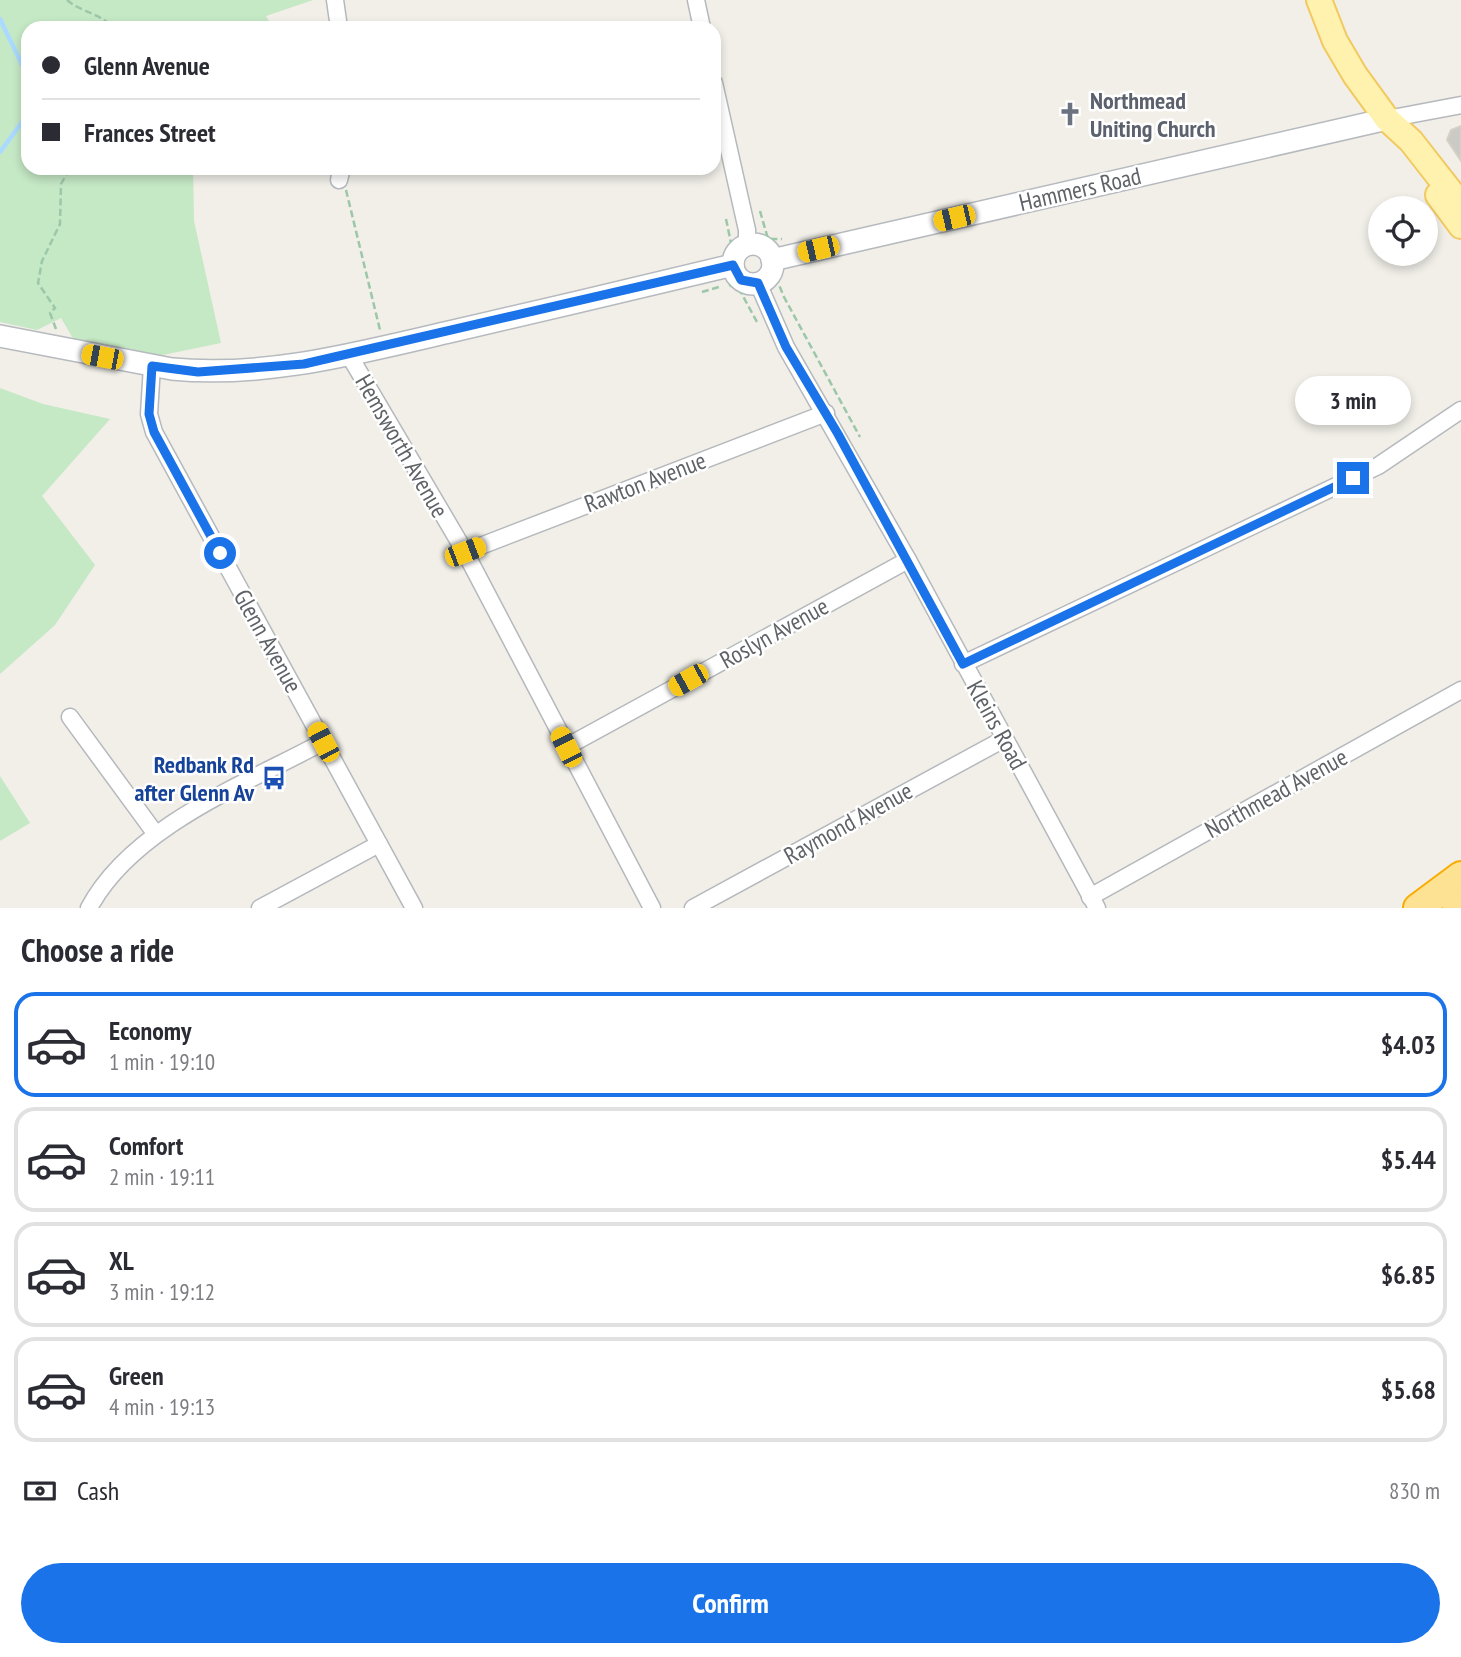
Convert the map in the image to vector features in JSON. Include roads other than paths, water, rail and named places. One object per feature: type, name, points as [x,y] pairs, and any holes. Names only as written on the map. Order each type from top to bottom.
[{"type":"highway","points":[[1418,908],[1461,876]]},
{"type":"main road","points":[[1319,0],[1335,41],[1355,75],[1387,119],[1400,146],[1461,226]]},
{"type":"main road","points":[[1387,119],[1411,141],[1461,205]]},
{"type":"street","points":[[335,0],[338,21]]},
{"type":"street","points":[[696,0],[700,21]]},
{"type":"street","points":[[1387,119],[1461,104]]},
{"type":"street","points":[[0,336],[152,366],[198,372],[238,371],[304,364],[349,355],[736,253],[760,245],[777,267],[758,283],[741,280],[736,253],[747,230],[721,114]]},
{"type":"street","name":"Hammers Road","points":[[777,267],[1387,119]]},
{"type":"street","name":"Kleins Road","points":[[758,283],[786,347],[908,560],[1094,902]]},
{"type":"street","name":"Hemsworth Avenue","points":[[349,355],[465,552],[652,908]]},
{"type":"street","name":"Glenn Avenue","points":[[152,366],[149,414],[154,432],[414,908]]},
{"type":"street","points":[[963,664],[1378,466],[1461,410]]},
{"type":"street","name":"Rawton Avenue","points":[[465,552],[826,413]]},
{"type":"street","name":"Roslyn Avenue","points":[[566,747],[908,560]]},
{"type":"street","name":"Northmead Avenue","points":[[1094,902],[1461,690]]},
{"type":"street","points":[[70,717],[155,833]]},
{"type":"street","name":"Raymond Avenue","points":[[693,908],[1004,739]]},
{"type":"street","points":[[89,908],[113,872],[155,833],[323,742]]},
{"type":"street","points":[[260,908],[379,844]]},
{"type":"waterway","points":[[0,19],[21,62]]},
{"type":"waterway","points":[[0,152],[21,124]]},
{"type":"place","name":"Northmead Uniting Church","points":[[1070,114]]},
{"type":"place","name":"Redbank Rd after Glenn Av","points":[[274,778]]}]
